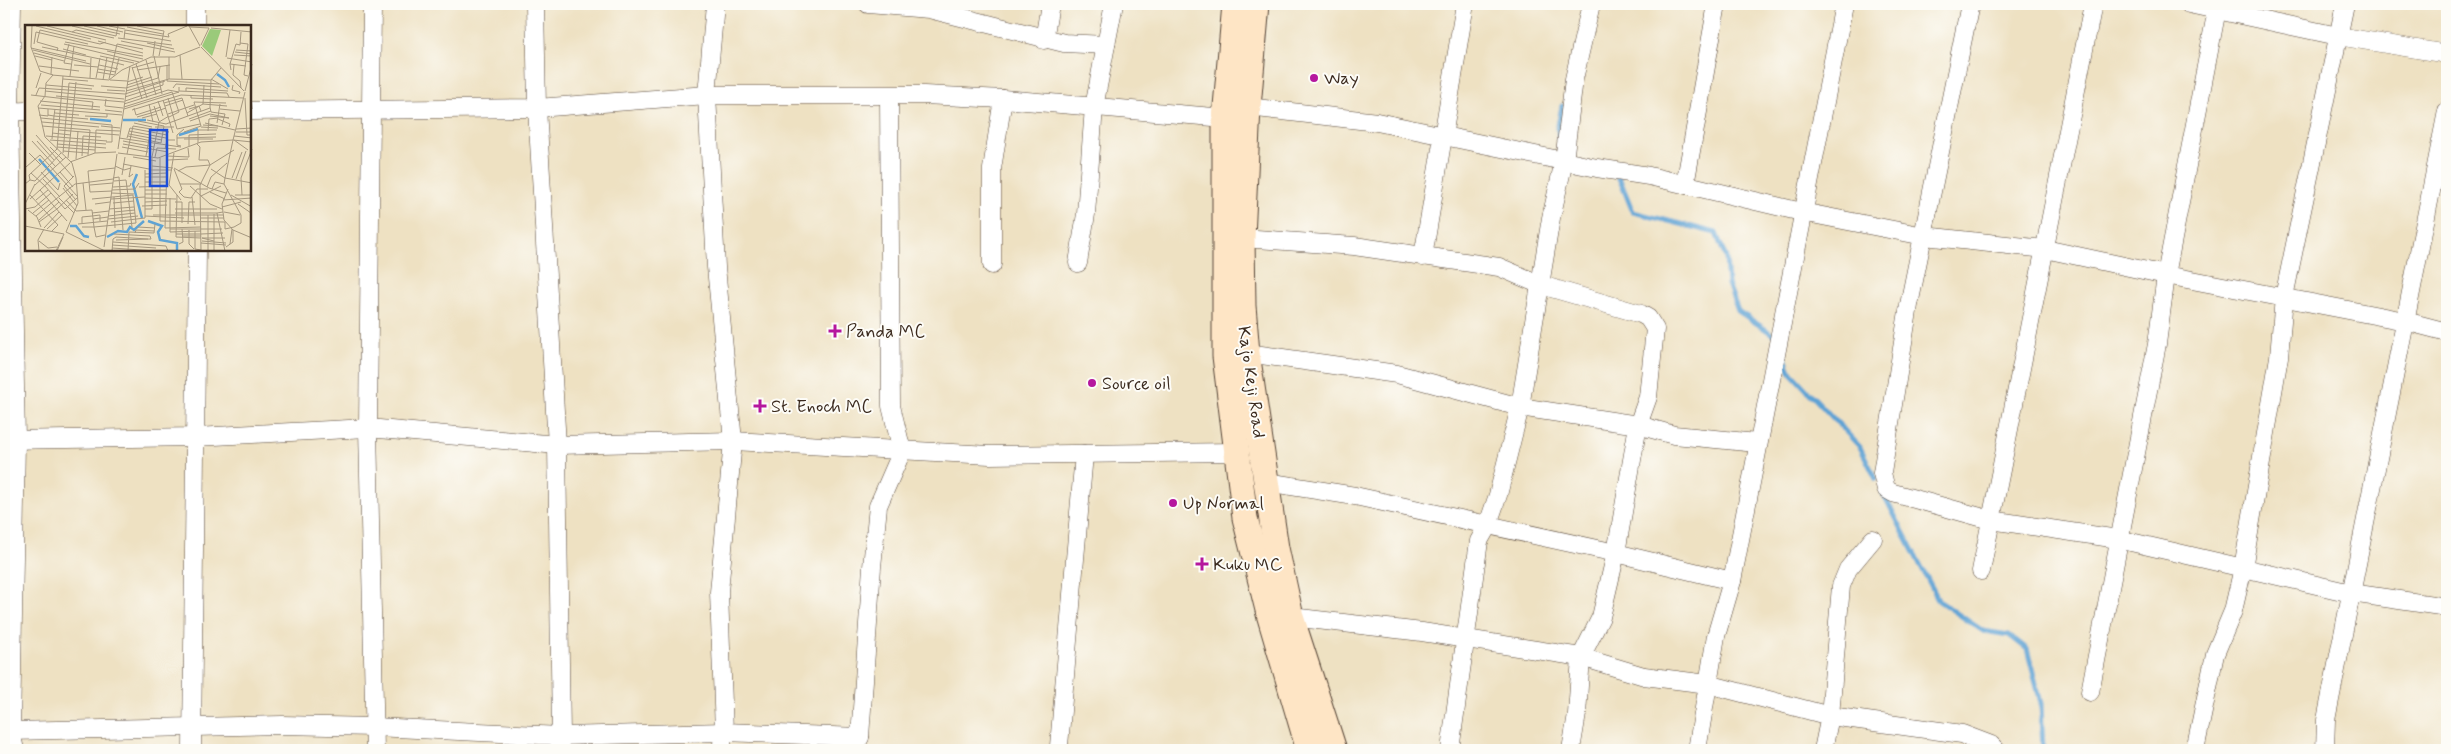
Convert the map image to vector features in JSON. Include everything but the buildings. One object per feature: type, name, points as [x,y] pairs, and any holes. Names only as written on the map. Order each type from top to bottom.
[{"type":"main road","name":"Kajo Keji Road","points":[[1235,4],[1226,118],[1225,356],[1245,518],[1297,713],[1309,750]]},
{"type":"main road","name":"Kajo Keji Road","points":[[1257,4],[1248,107],[1242,238],[1243,306],[1247,353],[1276,548],[1291,617],[1334,750]]},
{"type":"street","points":[[12,4],[13,111],[8,730],[15,750]]},
{"type":"street","points":[[195,4],[195,25]]},
{"type":"street","points":[[372,4],[368,428],[375,750]]},
{"type":"street","points":[[536,4],[537,108],[557,445],[560,743]]},
{"type":"street","points":[[715,4],[708,95],[716,267],[733,441],[719,592],[724,732],[721,750]]},
{"type":"street","points":[[868,4],[929,6],[1044,40],[1106,45]]},
{"type":"street","points":[[1044,40],[1050,4]]},
{"type":"street","points":[[1078,263],[1086,214],[1094,107],[1114,4]]},
{"type":"street","points":[[1423,257],[1465,4]]},
{"type":"street","points":[[1450,750],[1479,541],[1487,527],[1498,494],[1520,407],[1551,218],[1564,161],[1574,79],[1591,4]]},
{"type":"street","points":[[1685,185],[1717,4]]},
{"type":"street","points":[[1697,750],[1716,636],[1732,581],[1757,443],[1844,4]]},
{"type":"street","points":[[1970,4],[1909,305],[1882,473],[1882,482],[1886,489],[1893,493],[1992,520],[2118,539],[2181,552],[2351,593],[2447,607]]},
{"type":"street","points":[[1981,571],[2093,4]]},
{"type":"street","points":[[2190,4],[2218,7],[2338,36],[2447,54]]},
{"type":"street","points":[[2195,750],[2215,654],[2233,611],[2243,568],[2279,357],[2284,297],[2345,4]]},
{"type":"street","points":[[2090,692],[2157,344],[2166,275],[2218,7]]},
{"type":"street","points":[[251,111],[537,108],[708,95],[889,96],[1003,99],[1226,118]]},
{"type":"street","points":[[8,730],[282,725],[374,727],[560,743],[724,732],[857,744],[878,506],[902,451],[891,406],[889,96]]},
{"type":"street","points":[[992,265],[992,169],[1003,99]]},
{"type":"street","points":[[1248,107],[1377,122],[1564,161],[1649,176],[1802,212],[1924,236],[2045,249],[2166,275],[2405,321],[2447,332]]},
{"type":"street","points":[[2324,750],[2326,720],[2447,111]]},
{"type":"street","points":[[1242,238],[1354,246],[1499,267],[1541,285],[1641,314],[1653,324],[1655,339],[1648,397],[1638,425],[1616,553],[1601,617],[1581,657],[1577,714],[1571,750]]},
{"type":"street","points":[[192,750],[197,251]]},
{"type":"street","points":[[1247,353],[1397,374],[1520,407],[1638,425],[1674,435],[1757,443]]},
{"type":"street","points":[[10,440],[196,437],[368,428],[557,445],[733,441],[990,455],[1236,452]]},
{"type":"street","points":[[1059,746],[1084,454]]},
{"type":"street","points":[[1266,482],[1355,496],[1487,527],[1616,553],[1732,581]]},
{"type":"street","points":[[1823,750],[1830,716],[1841,586],[1848,569],[1873,539]]},
{"type":"street","points":[[1291,617],[1466,638],[1581,657],[1644,676],[1708,684],[1830,716],[1962,734],[1991,745],[1996,750]]},
{"type":"street","points":[[1297,713],[1321,710]]},
{"type":"waterway","points":[[1559,139],[1558,126],[1562,106]]},
{"type":"waterway","points":[[1617,176],[1633,212],[1716,233],[1726,258],[1728,284],[1738,311],[1777,337]]},
{"type":"waterway","points":[[1783,352],[1791,373],[1860,447],[1876,479]]},
{"type":"waterway","points":[[1883,493],[1939,601],[1983,631],[2009,635],[2027,649],[2041,703],[2043,750]]},
{"type":"place","name":"Way","points":[[1314,78]]},
{"type":"place","name":"Panda MC","points":[[835,331]]},
{"type":"place","name":"Source oil","points":[[1092,383]]},
{"type":"place","name":"St. Enoch MC","points":[[760,406]]},
{"type":"place","name":"Up Normal","points":[[1173,503]]},
{"type":"place","name":"Kuku MC","points":[[1202,564]]}]
